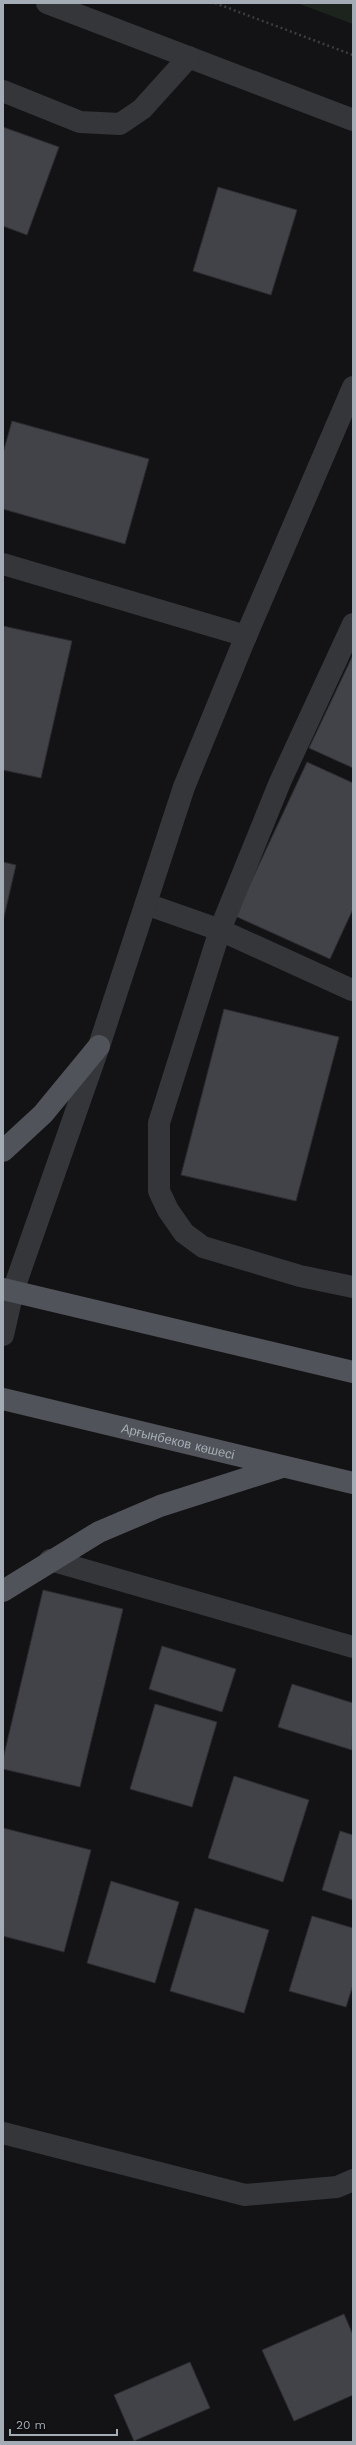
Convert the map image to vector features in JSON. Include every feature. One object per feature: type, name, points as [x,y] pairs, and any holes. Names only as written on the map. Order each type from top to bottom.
[{"type":"main road","points":[[3,1151],[43,1114],[99,1046]]},
{"type":"main road","points":[[8,1290],[353,1372]]},
{"type":"main road","name":"Арғынбеков көшесі","points":[[3,1399],[353,1483]]},
{"type":"main road","points":[[3,1590],[50,1560],[99,1532],[160,1506],[282,1466]]},
{"type":"street","points":[[47,3],[353,120]]},
{"type":"street","points":[[3,91],[80,122],[120,124],[142,109],[188,57]]},
{"type":"street","points":[[3,1335],[8,1290],[99,1046],[184,787],[246,636],[353,388]]},
{"type":"street","points":[[3,564],[246,636]]},
{"type":"street","points":[[353,624],[280,782],[220,930],[159,1124],[159,1191],[168,1210],[184,1234],[203,1246],[300,1276],[353,1287]]},
{"type":"street","points":[[146,904],[220,930],[352,990]]},
{"type":"street","points":[[50,1560],[353,1647]]},
{"type":"street","points":[[3,2133],[245,2195],[337,2187],[353,2180]]},
{"type":"path","points":[[215,3],[353,55]]},
{"type":"shaded area","points":[[297,3],[353,3],[353,24]]},
{"type":"building","points":[[3,127],[59,147],[27,235],[3,226]]},
{"type":"building","points":[[218,187],[297,210],[271,295],[193,271]]},
{"type":"building","points":[[12,421],[149,459],[125,544],[3,509],[3,453]]},
{"type":"building","points":[[3,626],[72,641],[41,778],[3,770]]},
{"type":"building","points":[[353,655],[353,768],[309,748]]},
{"type":"building","points":[[307,762],[353,783],[353,909],[330,959],[235,916]]},
{"type":"building","points":[[3,862],[16,865],[3,921]]},
{"type":"building","points":[[224,1009],[339,1037],[296,1201],[181,1175]]},
{"type":"building","points":[[43,1590],[123,1609],[80,1787],[3,1769],[3,1759]]},
{"type":"building","points":[[162,1646],[236,1669],[222,1712],[149,1689]]},
{"type":"building","points":[[292,1684],[353,1703],[352,1750],[278,1727]]},
{"type":"building","points":[[155,1704],[217,1722],[192,1807],[130,1789]]},
{"type":"building","points":[[234,1776],[309,1800],[283,1882],[208,1858]]},
{"type":"building","points":[[3,1828],[91,1850],[64,1952],[3,1936]]},
{"type":"building","points":[[340,1831],[353,1835],[353,1900],[322,1890]]},
{"type":"building","points":[[111,1881],[179,1902],[155,1983],[87,1963]]},
{"type":"building","points":[[195,1908],[269,1930],[244,2013],[170,1991]]},
{"type":"building","points":[[312,1916],[353,1928],[353,1985],[346,2007],[289,1991]]},
{"type":"building","points":[[344,2314],[353,2335],[353,2395],[294,2421],[262,2350]]},
{"type":"building","points":[[190,2362],[210,2408],[134,2441],[114,2395]]}]
